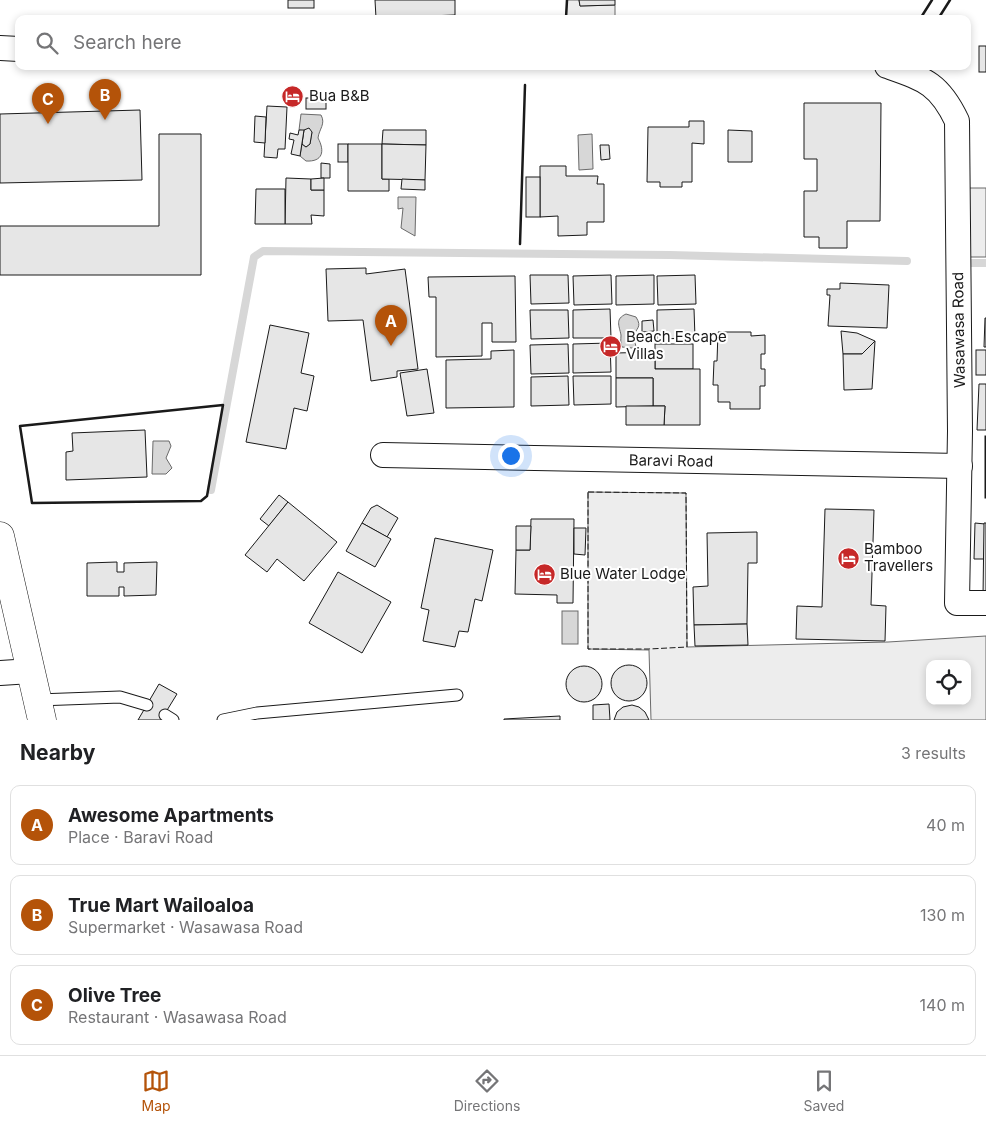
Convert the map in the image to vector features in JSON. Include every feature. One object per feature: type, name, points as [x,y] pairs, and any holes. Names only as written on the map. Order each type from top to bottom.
[{"type":"main road","points":[[0,536],[40,710]]},
{"type":"street","points":[[0,48],[15,49]]},
{"type":"street","name":"Wasawasa Road","points":[[898,70],[924,80],[940,92],[949,104],[957,121],[960,466],[957,603],[986,603]]},
{"type":"street","name":"Baravi Road","points":[[382,455],[960,466]]},
{"type":"street","points":[[0,672],[31,671]]},
{"type":"lane","points":[[224,720],[257,713],[457,695]]},
{"type":"lane","points":[[40,710],[120,697],[147,705]]},
{"type":"shaded area","points":[[567,0],[579,0],[580,6],[615,5],[615,15],[566,15]]},
{"type":"shaded area","points":[[301,114],[321,115],[322,118],[323,124],[318,138],[322,151],[316,160],[306,161],[300,156],[302,144],[306,147],[310,144],[312,132],[299,130]]},
{"type":"shaded area","points":[[592,134],[593,169],[579,170],[578,135]]},
{"type":"shaded area","points":[[965,188],[986,188],[986,257],[963,257]]},
{"type":"shaded area","points":[[398,197],[416,197],[415,236],[401,228],[403,208],[398,209]]},
{"type":"shaded area","points":[[626,314],[636,317],[639,324],[634,337],[636,346],[632,348],[622,347],[621,344],[619,320]]},
{"type":"shaded area","points":[[153,441],[169,441],[171,446],[166,458],[172,468],[166,474],[152,474]]},
{"type":"shaded area","points":[[588,492],[686,493],[687,647],[888,642],[986,636],[986,720],[651,720],[649,650],[588,649]]},
{"type":"shaded area","points":[[562,611],[578,611],[578,644],[562,644]]},
{"type":"building","points":[[288,0],[314,0],[314,8],[288,8]]},
{"type":"building","points":[[375,0],[455,0],[455,15],[376,15]]},
{"type":"building","points":[[579,0],[615,0],[615,5],[580,6]]},
{"type":"building","points":[[979,46],[986,46],[986,72],[979,72]]},
{"type":"building","points":[[306,98],[326,98],[326,109],[306,109]]},
{"type":"building","points":[[804,103],[881,103],[880,221],[847,221],[847,248],[819,248],[819,237],[804,237],[804,191],[817,191],[817,159],[804,159]]},
{"type":"building","points":[[267,106],[287,107],[285,149],[278,149],[277,158],[264,157]]},
{"type":"building","points":[[140,110],[142,180],[0,183],[0,114]]},
{"type":"building","points":[[255,116],[266,117],[265,143],[254,142]]},
{"type":"building","points":[[689,121],[704,121],[704,144],[692,143],[692,182],[682,182],[682,187],[660,187],[660,182],[647,182],[648,127],[689,127]]},
{"type":"building","points":[[309,128],[312,132],[310,144],[306,147],[302,144],[304,130]]},
{"type":"building","points":[[299,130],[304,130],[300,156],[291,154],[294,140],[289,139],[290,133],[298,135]]},
{"type":"building","points":[[383,130],[426,130],[426,145],[382,144]]},
{"type":"building","points":[[728,130],[752,131],[752,162],[728,162]]},
{"type":"building","points":[[159,134],[201,134],[201,275],[0,275],[0,226],[159,226]]},
{"type":"building","points":[[338,144],[348,144],[348,162],[338,162]]},
{"type":"building","points":[[348,144],[382,144],[382,179],[389,179],[389,191],[348,191]]},
{"type":"building","points":[[382,144],[426,145],[425,180],[382,179]]},
{"type":"building","points":[[600,145],[609,145],[610,159],[601,160]]},
{"type":"building","points":[[321,163],[330,164],[330,178],[321,178]]},
{"type":"building","points":[[540,166],[566,166],[566,176],[598,176],[597,184],[604,184],[604,222],[587,222],[587,235],[558,236],[558,216],[540,217]]},
{"type":"building","points":[[526,177],[540,177],[540,217],[526,217]]},
{"type":"building","points":[[286,178],[311,179],[311,190],[324,190],[324,216],[311,215],[312,224],[285,224]]},
{"type":"building","points":[[324,178],[324,190],[311,190],[311,179]]},
{"type":"building","points":[[402,179],[425,180],[425,190],[401,189]]},
{"type":"building","points":[[256,189],[285,189],[285,224],[255,224]]},
{"type":"building","points":[[366,268],[366,274],[405,269],[418,369],[397,371],[397,377],[371,381],[363,320],[328,321],[326,269]]},
{"type":"building","points":[[530,275],[568,275],[569,303],[531,304]]},
{"type":"building","points":[[611,275],[612,304],[574,305],[573,276]]},
{"type":"building","points":[[654,275],[654,304],[616,305],[616,276]]},
{"type":"building","points":[[695,275],[696,304],[658,305],[657,276]]},
{"type":"building","points":[[515,276],[516,342],[492,342],[492,323],[482,323],[482,356],[436,357],[436,297],[429,297],[428,277]]},
{"type":"building","points":[[840,283],[889,285],[887,328],[828,326],[830,295],[827,295],[827,289],[840,289]]},
{"type":"building","points":[[610,309],[611,338],[573,338],[573,310]]},
{"type":"building","points":[[694,309],[695,338],[657,339],[657,310]]},
{"type":"building","points":[[530,310],[568,310],[569,338],[531,339]]},
{"type":"building","points":[[985,318],[986,347],[984,347]]},
{"type":"building","points":[[653,320],[654,331],[642,332],[642,321]]},
{"type":"building","points":[[270,325],[309,333],[301,373],[314,376],[307,411],[294,408],[286,449],[246,442]]},
{"type":"building","points":[[841,331],[857,333],[875,341],[862,354],[843,354]]},
{"type":"building","points":[[718,332],[751,332],[751,336],[765,335],[765,354],[761,354],[761,369],[765,369],[765,386],[760,386],[760,409],[730,409],[730,402],[718,402],[718,385],[713,385],[714,361],[717,361]]},
{"type":"building","points":[[875,341],[872,389],[844,390],[843,354],[862,354]]},
{"type":"building","points":[[610,343],[611,372],[573,373],[573,344]]},
{"type":"building","points":[[568,344],[569,373],[531,374],[530,345]]},
{"type":"building","points":[[655,344],[693,344],[693,369],[655,369]]},
{"type":"building","points":[[514,350],[514,407],[446,408],[446,360],[491,359],[491,351]]},
{"type":"building","points":[[976,350],[986,350],[986,375],[976,375]]},
{"type":"building","points":[[655,352],[655,369],[700,369],[700,425],[664,425],[665,406],[653,406],[653,378],[616,378],[616,353]]},
{"type":"building","points":[[427,369],[434,413],[407,416],[400,373]]},
{"type":"building","points":[[568,376],[569,405],[531,406],[531,377]]},
{"type":"building","points":[[573,376],[611,376],[611,404],[574,405]]},
{"type":"building","points":[[616,378],[653,378],[653,406],[616,407]]},
{"type":"building","points":[[979,384],[986,384],[986,430],[977,430]]},
{"type":"building","points":[[626,406],[665,406],[664,425],[626,425]]},
{"type":"building","points":[[145,430],[147,477],[66,480],[66,452],[73,451],[72,433]]},
{"type":"building","points":[[986,436],[986,498],[985,498]]},
{"type":"building","points":[[279,495],[288,502],[269,526],[260,519]]},
{"type":"building","points":[[288,502],[337,542],[304,581],[277,559],[267,572],[245,555]]},
{"type":"building","points":[[377,505],[398,518],[387,537],[362,523],[371,508]]},
{"type":"building","name":"Bamboo Travellers","points":[[825,509],[874,510],[871,605],[886,606],[885,641],[796,639],[797,606],[822,607]]},
{"type":"building","name":"Blue Water Lodge","points":[[531,519],[574,519],[573,603],[557,603],[557,595],[515,594],[516,550],[530,550]]},
{"type":"building","points":[[362,523],[391,539],[375,567],[346,551]]},
{"type":"building","points":[[975,523],[985,524],[984,559],[974,559]]},
{"type":"building","points":[[984,523],[986,523],[986,596],[983,596]]},
{"type":"building","points":[[516,526],[531,526],[530,550],[516,550]]},
{"type":"building","points":[[574,528],[586,528],[585,555],[574,554]]},
{"type":"building","points":[[757,532],[757,563],[748,563],[747,624],[694,625],[693,587],[708,586],[707,533]]},
{"type":"building","points":[[435,538],[493,550],[482,601],[475,599],[468,632],[459,631],[455,647],[423,641],[429,610],[421,608]]},
{"type":"building","points":[[117,562],[117,572],[124,572],[124,563],[157,562],[156,595],[124,596],[124,587],[119,587],[119,596],[87,596],[87,563]]},
{"type":"building","points":[[338,572],[391,602],[362,653],[309,623]]},
{"type":"building","points":[[747,624],[748,645],[695,646],[694,625]]},
{"type":"building","points":[[629,665],[636,666],[642,670],[646,676],[646,690],[642,696],[636,700],[629,701],[622,700],[616,696],[612,690],[611,683],[612,676],[616,670],[622,666]]},
{"type":"building","points":[[584,666],[591,667],[597,671],[601,677],[601,691],[597,697],[591,701],[584,702],[577,701],[571,697],[567,691],[566,684],[567,677],[571,671],[577,667]]},
{"type":"building","points":[[159,684],[177,694],[161,720],[138,720]]},
{"type":"building","points":[[609,704],[610,720],[593,720],[593,705]]},
{"type":"building","points":[[632,705],[639,707],[645,712],[649,720],[614,720],[617,712],[623,707]]},
{"type":"building","points":[[560,716],[560,720],[504,720],[504,719]]},
{"type":"waterway","points":[[211,490],[254,257],[263,251],[670,255],[907,261]]},
{"type":"waterway","points":[[963,263],[986,263]]},
{"type":"fence","points":[[588,492],[686,493],[687,647],[588,649],[588,492]]},
{"type":"wall","points":[[566,15],[567,0]]},
{"type":"wall","points":[[923,15],[932,0]]},
{"type":"wall","points":[[941,15],[950,0]]},
{"type":"wall","points":[[520,244],[525,85]]},
{"type":"wall","points":[[223,405],[207,496],[201,501],[32,503],[20,426],[223,405]]},
{"type":"place","name":"Bua B&B","points":[[293,96]]},
{"type":"place","name":"True Mart Wailoaloa","points":[[105,120]]},
{"type":"place","name":"Olive Tree","points":[[48,124]]},
{"type":"place","name":"Awesome Apartments","points":[[391,346]]},
{"type":"place","name":"Beach Escape Villas","points":[[610,346]]},
{"type":"place","name":"Bamboo Travellers","points":[[848,558]]},
{"type":"place","name":"Blue Water Lodge","points":[[544,574]]}]
